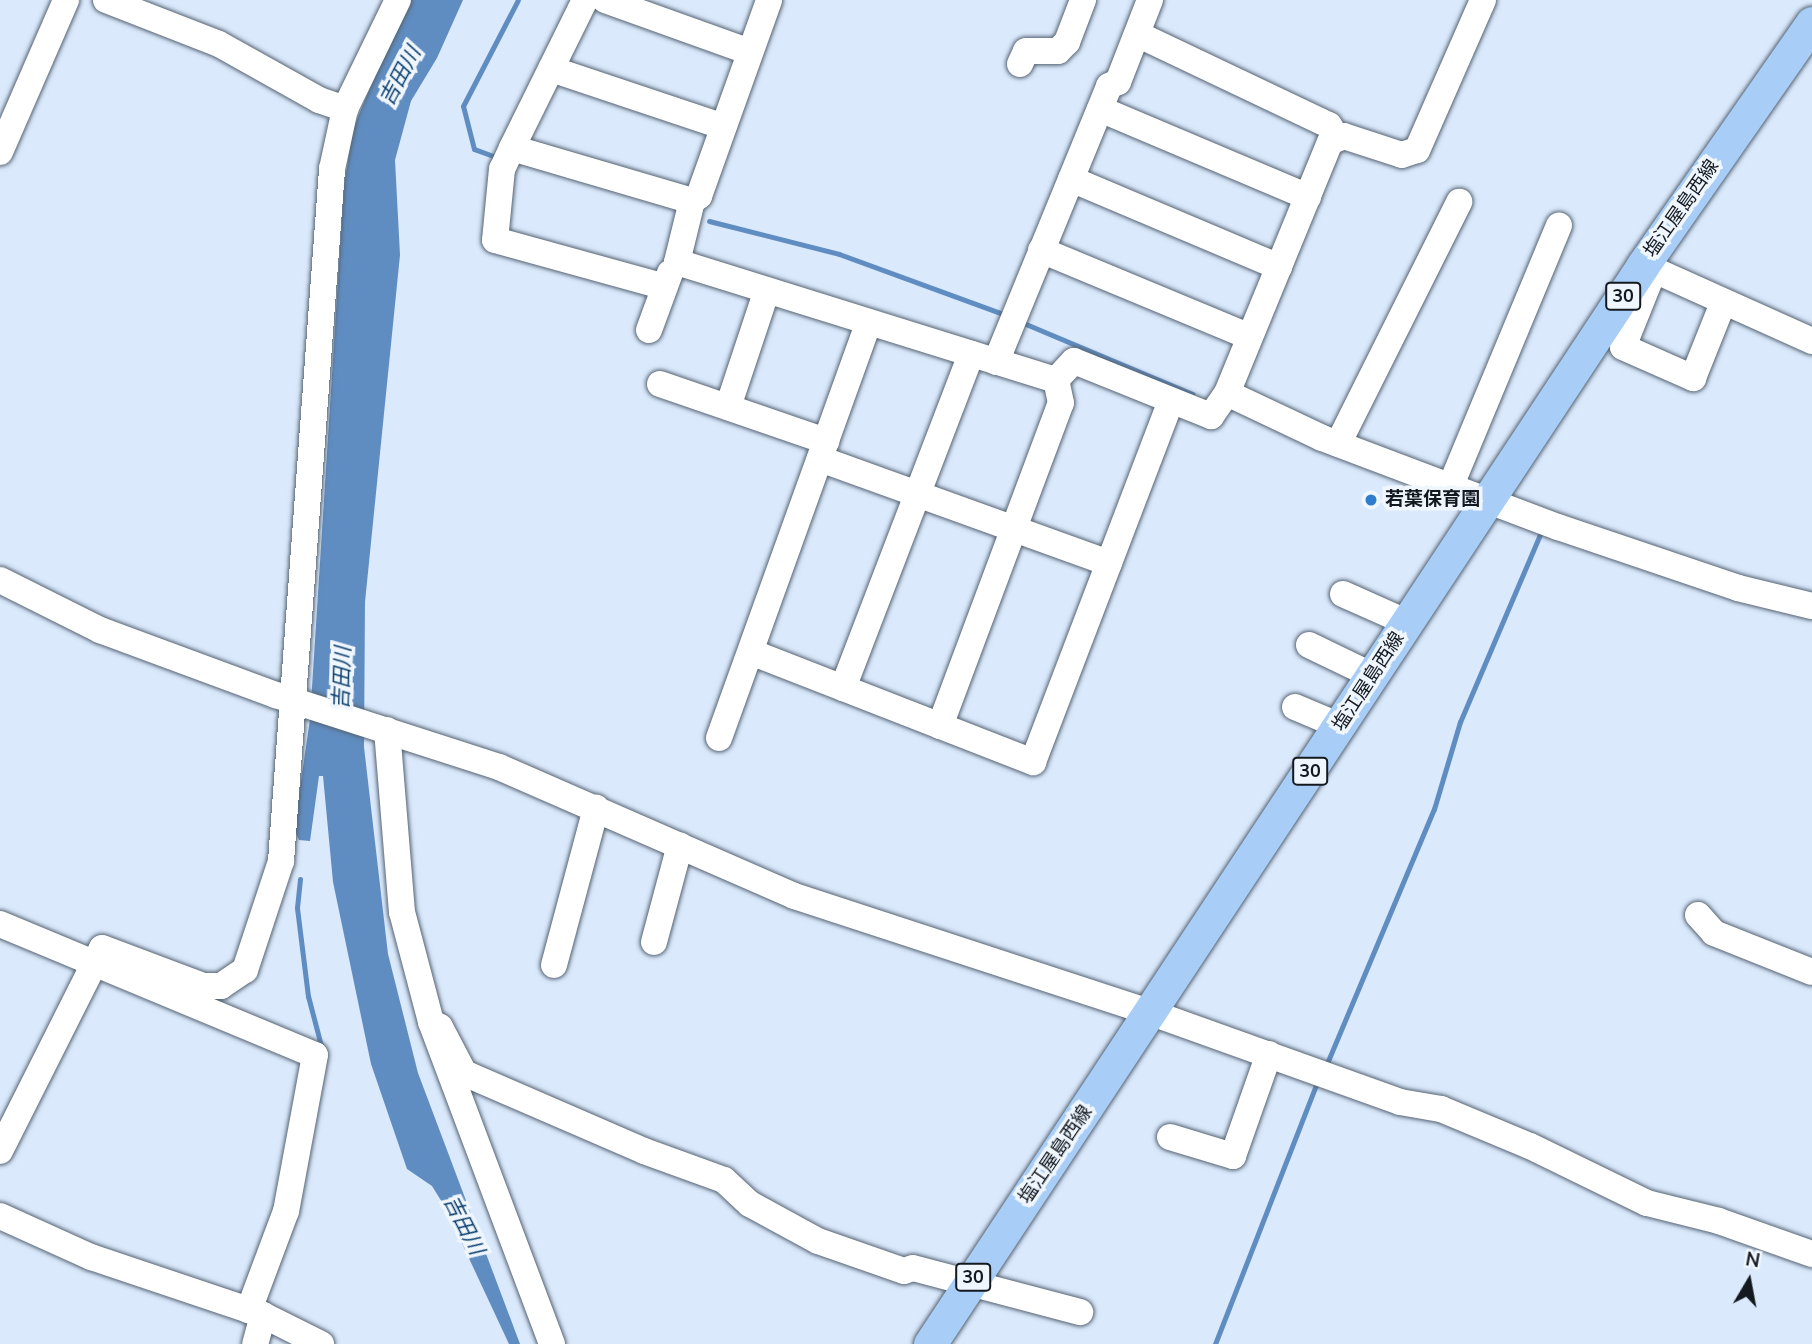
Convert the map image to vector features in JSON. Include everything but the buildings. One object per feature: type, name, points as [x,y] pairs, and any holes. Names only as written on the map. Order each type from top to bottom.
[{"type":"main road","name":"塩江屋島西線","points":[[930,1344],[1152,1013],[1484,507],[1649,268],[1812,23]]},
{"type":"street","points":[[0,152],[66,0]]},
{"type":"street","points":[[106,0],[219,44],[319,100],[345,109]]},
{"type":"street","points":[[0,1152],[102,948],[203,986],[221,986],[245,970],[281,861],[300,703],[332,169],[345,109],[398,0]]},
{"type":"street","points":[[585,0],[502,169],[495,240],[662,286]]},
{"type":"street","points":[[605,0],[750,52]]},
{"type":"street","points":[[649,330],[662,286],[677,262],[692,201],[699,196],[769,0]]},
{"type":"street","points":[[1020,64],[1026,51],[1058,51],[1067,42],[1083,0]]},
{"type":"street","points":[[996,362],[1109,86],[1118,82],[1150,0]]},
{"type":"street","points":[[1056,380],[1074,361],[1211,416],[1227,393],[1331,142],[1343,136],[1402,155],[1418,150],[1483,0]]},
{"type":"street","points":[[1137,34],[1329,125],[1337,139]]},
{"type":"street","points":[[551,69],[724,127]]},
{"type":"street","points":[[1100,109],[1308,197]]},
{"type":"street","points":[[512,148],[692,201]]},
{"type":"street","points":[[1071,179],[1279,267]]},
{"type":"street","points":[[1338,444],[1459,202]]},
{"type":"street","points":[[1451,485],[1559,226]]},
{"type":"street","points":[[1041,250],[1250,337]]},
{"type":"street","points":[[677,262],[1056,380]]},
{"type":"street","points":[[1723,303],[1693,378],[1623,347],[1649,268],[1812,341]]},
{"type":"street","points":[[728,407],[767,290]]},
{"type":"street","points":[[719,738],[869,322]]},
{"type":"street","points":[[843,688],[971,354]]},
{"type":"street","points":[[940,726],[1061,402],[1056,380]]},
{"type":"street","points":[[660,384],[728,407],[917,495],[1109,563]]},
{"type":"street","points":[[1227,393],[1338,444],[1451,485],[1484,507],[1738,588],[1812,606]]},
{"type":"street","points":[[751,652],[1033,762],[1171,400]]},
{"type":"street","points":[[0,580],[100,630],[300,703],[499,767],[794,896],[1152,1013],[1400,1102],[1441,1110],[1530,1146],[1647,1203],[1719,1221],[1812,1254]]},
{"type":"street","points":[[1343,594],[1408,623]]},
{"type":"street","points":[[1308,645],[1373,676]]},
{"type":"street","points":[[1295,707],[1340,726]]},
{"type":"street","points":[[381,728],[402,912],[431,1022],[552,1344]]},
{"type":"street","points":[[554,965],[596,808]]},
{"type":"street","points":[[654,942],[680,845]]},
{"type":"street","points":[[1698,915],[1714,933],[1812,972]]},
{"type":"street","points":[[0,924],[315,1055],[286,1211],[256,1312],[255,1344]]},
{"type":"street","points":[[431,1022],[440,1027],[464,1073],[724,1180],[750,1204],[818,1241],[904,1271],[913,1268],[1080,1312]]},
{"type":"street","points":[[1170,1137],[1233,1156],[1269,1054]]},
{"type":"street","points":[[0,1216],[91,1257],[256,1312],[321,1344]]},
{"type":"water","name":"吉田川","points":[[411,0],[463,0],[437,58],[411,101],[395,160],[400,255],[365,602],[364,747],[388,954],[418,1073],[520,1344],[509,1344],[445,1207],[432,1186],[407,1169],[371,1064],[333,882],[323,776],[319,776],[310,841],[299,840],[294,829],[310,719],[344,186],[353,129],[393,32]]},
{"type":"waterway","points":[[496,157],[474,149],[463,106],[518,0]]},
{"type":"waterway","points":[[709,221],[839,254],[1006,315]]},
{"type":"waterway","points":[[1021,322],[1192,394]]},
{"type":"waterway","points":[[1325,1068],[1434,809],[1460,722],[1542,530]]},
{"type":"waterway","points":[[300,879],[297,908],[308,996],[323,1053]]},
{"type":"waterway","points":[[1215,1344],[1318,1080]]},
{"type":"place","name":"若葉保育園","points":[[1371,500]]}]
